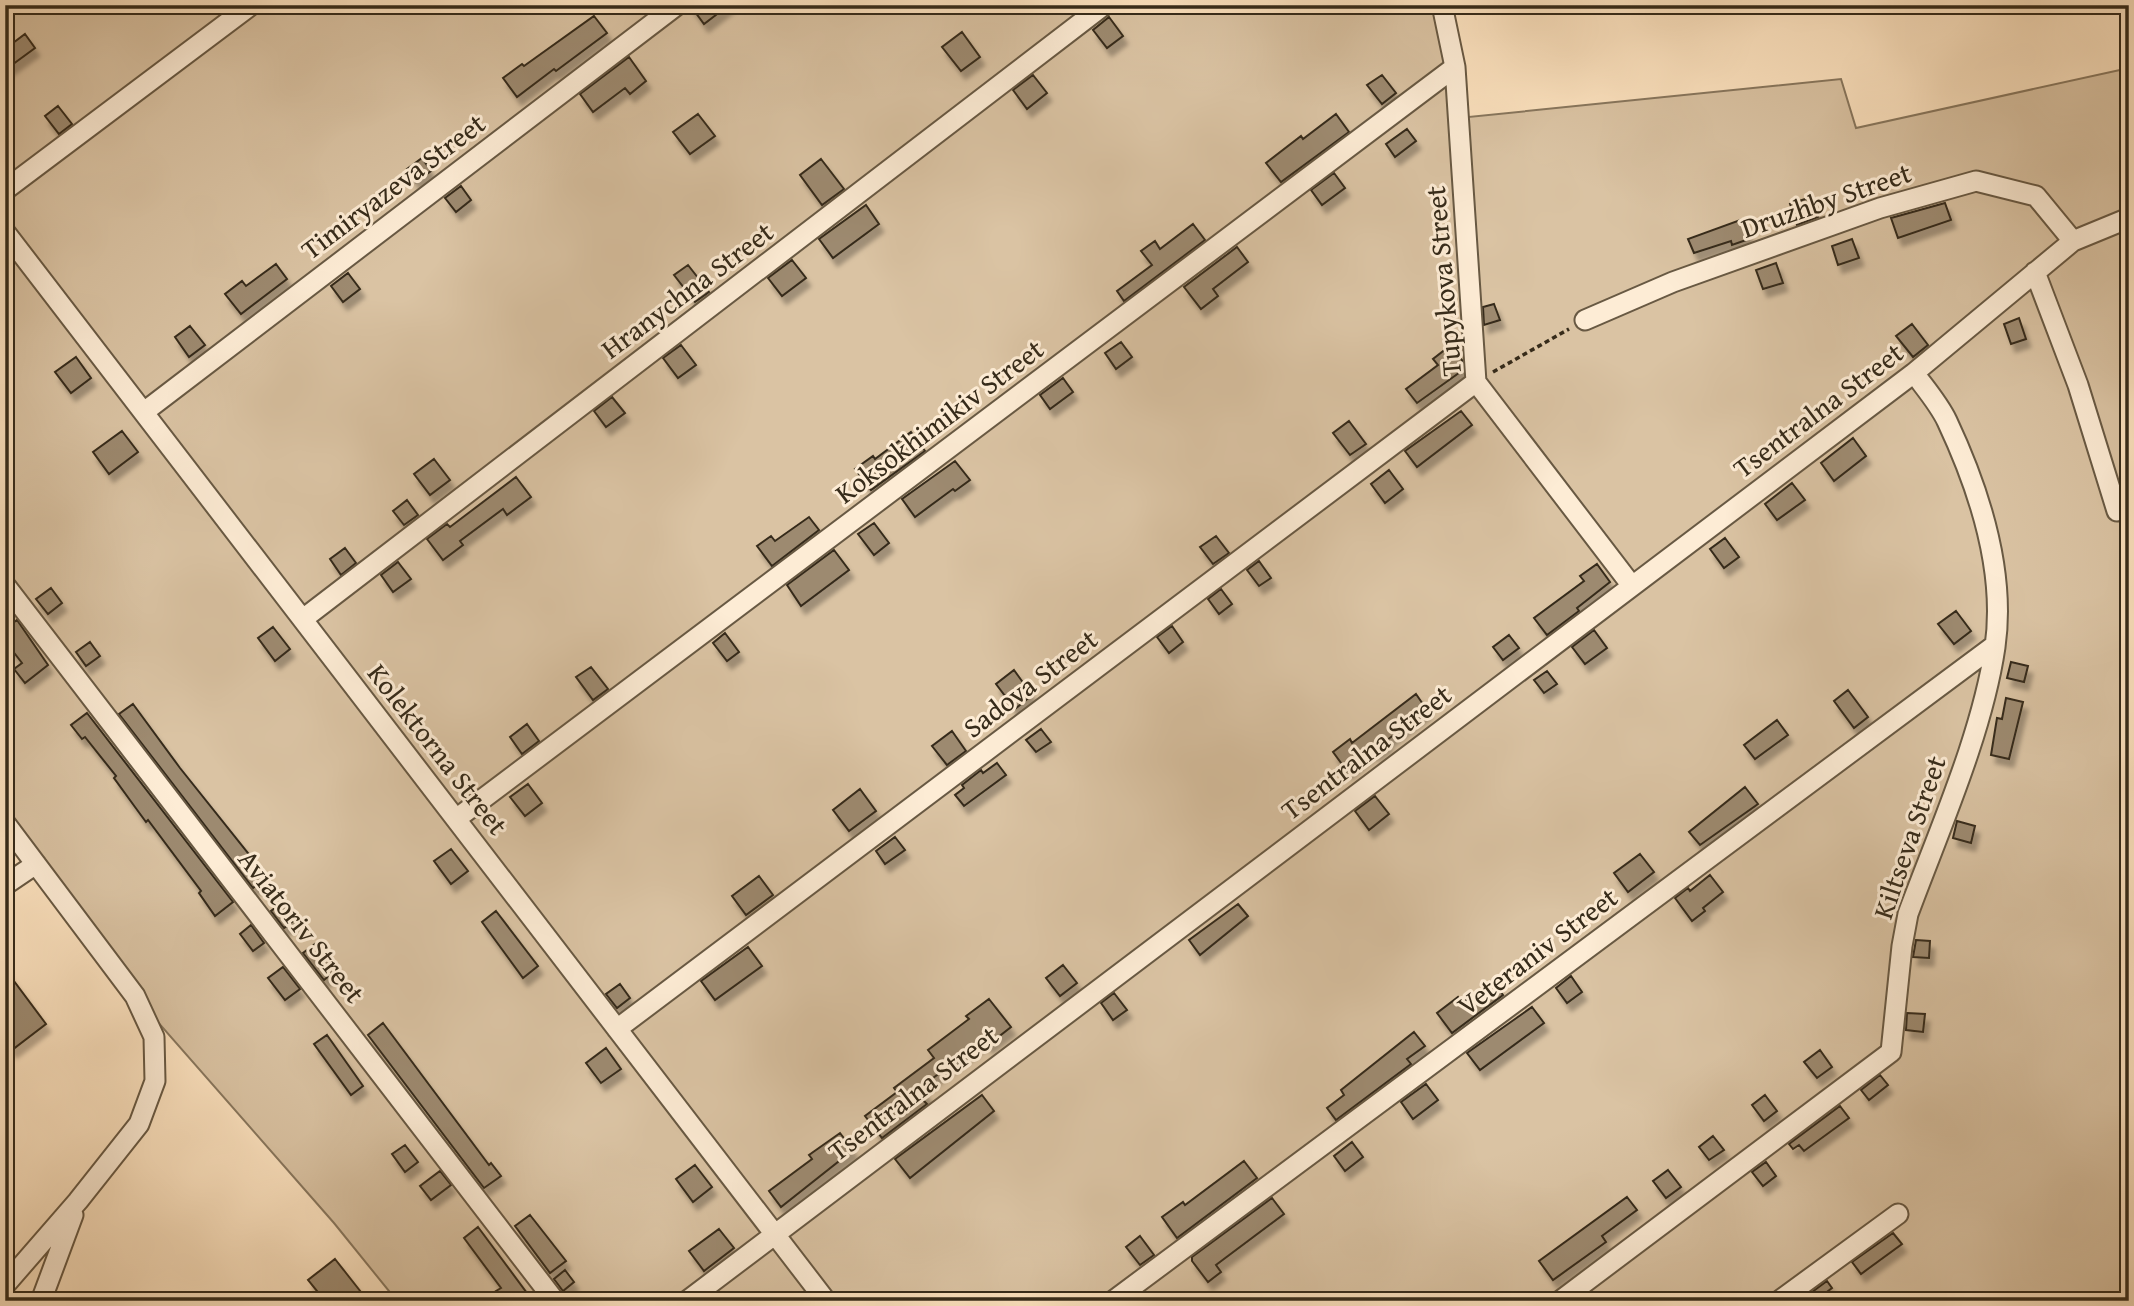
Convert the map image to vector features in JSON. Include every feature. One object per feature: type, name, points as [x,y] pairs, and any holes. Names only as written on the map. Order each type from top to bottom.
[{"type":"street","points":[[5,190],[251,5]]},
{"type":"street","name":"Timiryazeva Street","points":[[144,412],[677,5]]},
{"type":"street","name":"Hranychna Street","points":[[303,619],[1104,5]]},
{"type":"street","name":"Tupykova Street","points":[[1442,5],[1455,67],[1476,382],[1632,586]]},
{"type":"street","name":"Koksokhimikiv Street","points":[[456,819],[1455,67]]},
{"type":"street","name":"Druzhby Street","points":[[1584,320],[1673,282],[1854,218],[1976,181],[2036,196],[2073,241]]},
{"type":"street","name":"Tsentralna Street","points":[[687,1301],[1914,373],[2073,241],[2129,218]]},
{"type":"street","name":"Kolektorna Street","points":[[5,232],[826,1301]]},
{"type":"street","points":[[2035,272],[2078,385],[2117,511]]},
{"type":"street","name":"Kiltseva Street","points":[[1560,1301],[1891,1052],[1908,914],[1980,716],[1995,645],[1997,589],[1982,509],[1946,419],[1914,373]]},
{"type":"street","name":"Sadova Street","points":[[617,1029],[1476,382]]},
{"type":"street","name":"Aviatoriv Street","points":[[5,585],[555,1301]]},
{"type":"street","name":"Veteraniv Street","points":[[1114,1301],[1995,645]]},
{"type":"street","points":[[5,823],[135,996],[154,1037],[155,1081],[139,1124],[78,1201],[5,1285]]},
{"type":"street","points":[[5,885],[36,864]]},
{"type":"street","points":[[41,1301],[78,1201]]},
{"type":"street","points":[[1779,1301],[1898,1214]]},
{"type":"path","points":[[1476,382],[1584,320]]},
{"type":"shaded area","points":[[5,5],[1442,5],[1459,118],[1841,79],[1856,128],[2129,68],[2129,1301],[721,1301],[708,1285],[687,1301],[397,1301],[334,1223],[135,996],[5,823]]},
{"type":"building","points":[[690,5],[729,5],[704,24]]},
{"type":"building","points":[[594,16],[607,33],[517,97],[503,78]]},
{"type":"building","points":[[1109,17],[1123,36],[1107,48],[1093,30]]},
{"type":"building","points":[[962,32],[980,57],[961,71],[942,47]]},
{"type":"building","points":[[25,34],[35,48],[5,70],[5,49]]},
{"type":"building","points":[[629,57],[646,81],[630,94],[625,88],[593,112],[580,94]]},
{"type":"building","points":[[1033,75],[1047,93],[1027,109],[1013,90]]},
{"type":"building","points":[[1382,75],[1396,93],[1382,104],[1367,85]]},
{"type":"building","points":[[58,106],[72,124],[59,134],[45,116]]},
{"type":"building","points":[[698,114],[715,136],[690,154],[673,132]]},
{"type":"building","points":[[1336,114],[1349,132],[1281,182],[1266,163]]},
{"type":"building","points":[[1407,129],[1416,141],[1395,157],[1386,144]]},
{"type":"building","points":[[422,158],[431,171],[416,182],[407,169]]},
{"type":"building","points":[[821,159],[844,189],[822,205],[800,175]]},
{"type":"building","points":[[1334,173],[1345,188],[1322,205],[1311,190]]},
{"type":"building","points":[[461,186],[471,200],[456,212],[445,198]]},
{"type":"building","points":[[1811,197],[1818,217],[1797,225],[1790,204]]},
{"type":"building","points":[[1945,203],[1951,220],[1898,238],[1891,218]]},
{"type":"building","points":[[866,205],[879,224],[833,258],[819,239]]},
{"type":"building","points":[[1743,219],[1749,239],[1732,245],[1731,241],[1694,253],[1688,239]]},
{"type":"building","points":[[1193,224],[1205,240],[1124,301],[1117,291],[1152,265],[1141,251],[1155,241],[1160,249]]},
{"type":"building","points":[[1852,239],[1859,258],[1838,265],[1832,246]]},
{"type":"building","points":[[1237,247],[1248,262],[1213,289],[1218,296],[1201,309],[1184,287]]},
{"type":"building","points":[[792,260],[806,278],[782,296],[768,278]]},
{"type":"building","points":[[1776,263],[1783,283],[1763,289],[1756,270]]},
{"type":"building","points":[[276,264],[287,279],[241,314],[225,294],[242,281],[246,286]]},
{"type":"building","points":[[688,265],[709,292],[695,302],[674,275]]},
{"type":"building","points":[[348,273],[360,289],[343,302],[331,286]]},
{"type":"building","points":[[1494,304],[1500,320],[1484,325],[1483,307]]},
{"type":"building","points":[[2019,318],[2026,339],[2011,344],[2004,324]]},
{"type":"building","points":[[1912,324],[1928,345],[1913,357],[1896,336]]},
{"type":"building","points":[[190,326],[205,345],[189,357],[175,337]]},
{"type":"building","points":[[1121,342],[1132,357],[1116,369],[1105,353]]},
{"type":"building","points":[[681,345],[696,365],[678,378],[663,358]]},
{"type":"building","points":[[1451,345],[1462,360],[1463,370],[1417,403],[1406,389],[1438,365],[1433,359]]},
{"type":"building","points":[[76,357],[91,378],[71,393],[55,372]]},
{"type":"building","points":[[1063,378],[1073,392],[1050,409],[1040,395]]},
{"type":"building","points":[[612,397],[625,413],[606,427],[594,411]]},
{"type":"building","points":[[1461,411],[1472,425],[1417,467],[1405,451]]},
{"type":"building","points":[[1349,421],[1366,444],[1350,455],[1333,433]]},
{"type":"building","points":[[122,431],[138,452],[109,474],[93,452]]},
{"type":"building","points":[[911,432],[925,451],[871,490],[855,469],[873,456],[875,459]]},
{"type":"building","points":[[1853,438],[1866,456],[1834,481],[1821,463]]},
{"type":"building","points":[[434,459],[450,480],[430,495],[414,474]]},
{"type":"building","points":[[955,461],[970,480],[915,517],[902,499]]},
{"type":"building","points":[[1389,470],[1403,489],[1385,503],[1371,484]]},
{"type":"building","points":[[516,477],[531,497],[507,515],[503,509],[460,541],[463,545],[443,560],[427,539],[447,524],[450,527]]},
{"type":"building","points":[[1792,483],[1805,500],[1777,520],[1765,504]]},
{"type":"building","points":[[407,500],[418,515],[404,525],[393,511]]},
{"type":"building","points":[[809,517],[819,530],[772,566],[757,546],[771,536],[775,541]]},
{"type":"building","points":[[874,523],[889,543],[874,555],[858,534]]},
{"type":"building","points":[[1216,536],[1229,553],[1213,564],[1200,547]]},
{"type":"building","points":[[1725,538],[1739,557],[1724,568],[1710,549]]},
{"type":"building","points":[[345,548],[356,563],[341,575],[330,559]]},
{"type":"building","points":[[834,550],[849,570],[801,606],[787,585]]},
{"type":"building","points":[[1259,561],[1271,578],[1259,586],[1247,570]]},
{"type":"building","points":[[398,562],[411,579],[393,592],[381,575]]},
{"type":"building","points":[[1597,564],[1610,582],[1577,608],[1579,611],[1547,635],[1534,618],[1584,581],[1580,576]]},
{"type":"building","points":[[51,588],[62,603],[48,614],[36,599]]},
{"type":"building","points":[[1221,589],[1232,604],[1219,614],[1208,599]]},
{"type":"building","points":[[1956,611],[1971,631],[1954,644],[1938,624]]},
{"type":"building","points":[[17,620],[48,665],[25,683],[14,669],[22,663],[5,641],[5,629]]},
{"type":"building","points":[[1172,626],[1183,642],[1169,653],[1157,637]]},
{"type":"building","points":[[273,627],[290,649],[275,661],[258,638]]},
{"type":"building","points":[[1594,630],[1607,648],[1585,664],[1572,647]]},
{"type":"building","points":[[725,633],[739,652],[727,661],[713,643]]},
{"type":"building","points":[[1509,635],[1519,648],[1503,660],[1493,647]]},
{"type":"building","points":[[90,642],[100,656],[86,666],[76,652]]},
{"type":"building","points":[[2011,662],[2028,666],[2024,682],[2007,678]]},
{"type":"building","points":[[591,667],[608,689],[593,700],[576,677]]},
{"type":"building","points":[[1014,670],[1032,695],[1015,709],[996,684]]},
{"type":"building","points":[[1547,671],[1557,684],[1544,693],[1534,680]]},
{"type":"building","points":[[1848,690],[1868,717],[1854,728],[1834,701]]},
{"type":"building","points":[[1416,694],[1427,710],[1387,740],[1388,743],[1375,753],[1373,750],[1347,771],[1333,752],[1350,739],[1352,743]]},
{"type":"building","points":[[2006,698],[2023,702],[2009,759],[1991,755],[1997,718],[2002,719]]},
{"type":"building","points":[[133,704],[267,877],[253,888],[119,714]]},
{"type":"building","points":[[87,713],[233,902],[215,916],[199,893],[201,891],[148,820],[146,822],[114,778],[116,776],[85,737],[82,739],[71,725]]},
{"type":"building","points":[[1777,720],[1788,735],[1755,759],[1744,745]]},
{"type":"building","points":[[527,724],[539,741],[522,754],[510,737]]},
{"type":"building","points":[[1041,729],[1051,742],[1036,752],[1026,740]]},
{"type":"building","points":[[952,731],[966,751],[947,765],[932,746]]},
{"type":"building","points":[[997,763],[1006,775],[964,806],[955,795],[964,788],[962,785],[981,770],[983,773]]},
{"type":"building","points":[[528,784],[542,803],[525,816],[510,797]]},
{"type":"building","points":[[1745,787],[1758,804],[1700,845],[1689,832]]},
{"type":"building","points":[[860,789],[876,811],[849,831],[833,810]]},
{"type":"building","points":[[1375,796],[1389,814],[1369,830],[1355,811]]},
{"type":"building","points":[[1957,821],[1975,826],[1971,843],[1953,838]]},
{"type":"building","points":[[895,837],[905,850],[885,864],[876,851]]},
{"type":"building","points":[[451,849],[468,871],[451,884],[434,861]]},
{"type":"building","points":[[1640,854],[1654,872],[1628,892],[1614,873]]},
{"type":"building","points":[[1710,875],[1723,892],[1692,921],[1675,898],[1688,888],[1690,891]]},
{"type":"building","points":[[759,876],[773,895],[746,915],[732,896]]},
{"type":"building","points":[[284,901],[297,918],[284,928],[271,911]]},
{"type":"building","points":[[1238,904],[1248,916],[1200,955],[1189,940]]},
{"type":"building","points":[[496,911],[538,966],[523,978],[482,922]]},
{"type":"building","points":[[251,925],[264,943],[253,951],[240,934]]},
{"type":"building","points":[[1916,940],[1930,941],[1929,958],[1913,957]]},
{"type":"building","points":[[316,943],[338,968],[324,980],[303,953]]},
{"type":"building","points":[[748,947],[762,966],[715,1000],[701,981]]},
{"type":"building","points":[[1063,965],[1077,983],[1060,996],[1046,978]]},
{"type":"building","points":[[283,967],[300,989],[285,1000],[268,978]]},
{"type":"building","points":[[5,969],[46,1024],[12,1050],[5,1041]]},
{"type":"building","points":[[1571,976],[1582,992],[1567,1003],[1556,988]]},
{"type":"building","points":[[1492,981],[1503,995],[1452,1033],[1437,1013],[1458,997],[1462,1003]]},
{"type":"building","points":[[620,984],[630,998],[617,1008],[606,994]]},
{"type":"building","points":[[1114,993],[1127,1010],[1113,1020],[1101,1003]]},
{"type":"building","points":[[989,999],[1011,1027],[988,1045],[984,1040],[921,1087],[928,1096],[923,1100],[927,1104],[882,1138],[865,1116],[897,1092],[894,1088],[934,1058],[928,1050],[969,1019],[966,1016]]},
{"type":"building","points":[[1532,1007],[1544,1023],[1480,1070],[1467,1053]]},
{"type":"building","points":[[1907,1013],[1925,1014],[1923,1032],[1906,1030]]},
{"type":"building","points":[[383,1023],[489,1165],[491,1163],[501,1176],[484,1188],[368,1035]]},
{"type":"building","points":[[1414,1032],[1425,1046],[1407,1059],[1411,1064],[1336,1120],[1327,1108],[1344,1095],[1341,1090]]},
{"type":"building","points":[[327,1035],[363,1086],[351,1095],[314,1044]]},
{"type":"building","points":[[606,1048],[621,1069],[601,1083],[586,1063]]},
{"type":"building","points":[[1820,1050],[1832,1067],[1817,1078],[1804,1062]]},
{"type":"building","points":[[1880,1075],[1888,1085],[1869,1100],[1861,1090]]},
{"type":"building","points":[[1426,1084],[1438,1100],[1413,1119],[1401,1102]]},
{"type":"building","points":[[982,1095],[994,1111],[910,1178],[895,1159]]},
{"type":"building","points":[[1765,1095],[1777,1111],[1764,1121],[1752,1105]]},
{"type":"building","points":[[1840,1106],[1849,1118],[1804,1151],[1799,1145],[1793,1149],[1789,1144]]},
{"type":"building","points":[[840,1133],[853,1150],[781,1207],[769,1191],[812,1159],[809,1155]]},
{"type":"building","points":[[1713,1136],[1724,1150],[1709,1160],[1699,1147]]},
{"type":"building","points":[[1352,1142],[1363,1157],[1345,1171],[1334,1156]]},
{"type":"building","points":[[405,1145],[418,1162],[405,1172],[392,1154]]},
{"type":"building","points":[[1244,1161],[1257,1178],[1177,1238],[1162,1217],[1183,1202],[1185,1205]]},
{"type":"building","points":[[1766,1162],[1776,1176],[1763,1186],[1752,1172]]},
{"type":"building","points":[[695,1165],[712,1187],[693,1202],[676,1179]]},
{"type":"building","points":[[1668,1170],[1681,1187],[1666,1198],[1653,1181]]},
{"type":"building","points":[[440,1171],[451,1185],[431,1200],[420,1186]]},
{"type":"building","points":[[1627,1197],[1637,1210],[1602,1236],[1606,1242],[1553,1280],[1539,1261]]},
{"type":"building","points":[[1272,1198],[1284,1214],[1216,1265],[1221,1272],[1208,1282],[1192,1261],[1192,1257]]},
{"type":"building","points":[[530,1215],[566,1261],[550,1273],[515,1226]]},
{"type":"building","points":[[478,1227],[530,1297],[534,1294],[539,1301],[504,1301],[496,1291],[501,1288],[464,1238]]},
{"type":"building","points":[[719,1229],[734,1248],[704,1271],[689,1251]]},
{"type":"building","points":[[1893,1233],[1902,1244],[1861,1274],[1852,1262]]},
{"type":"building","points":[[1140,1236],[1154,1255],[1140,1265],[1126,1247]]},
{"type":"building","points":[[335,1259],[368,1301],[325,1301],[308,1280]]},
{"type":"building","points":[[565,1270],[574,1282],[563,1291],[554,1279]]},
{"type":"building","points":[[1827,1281],[1832,1288],[1815,1301],[1800,1301]]}]
